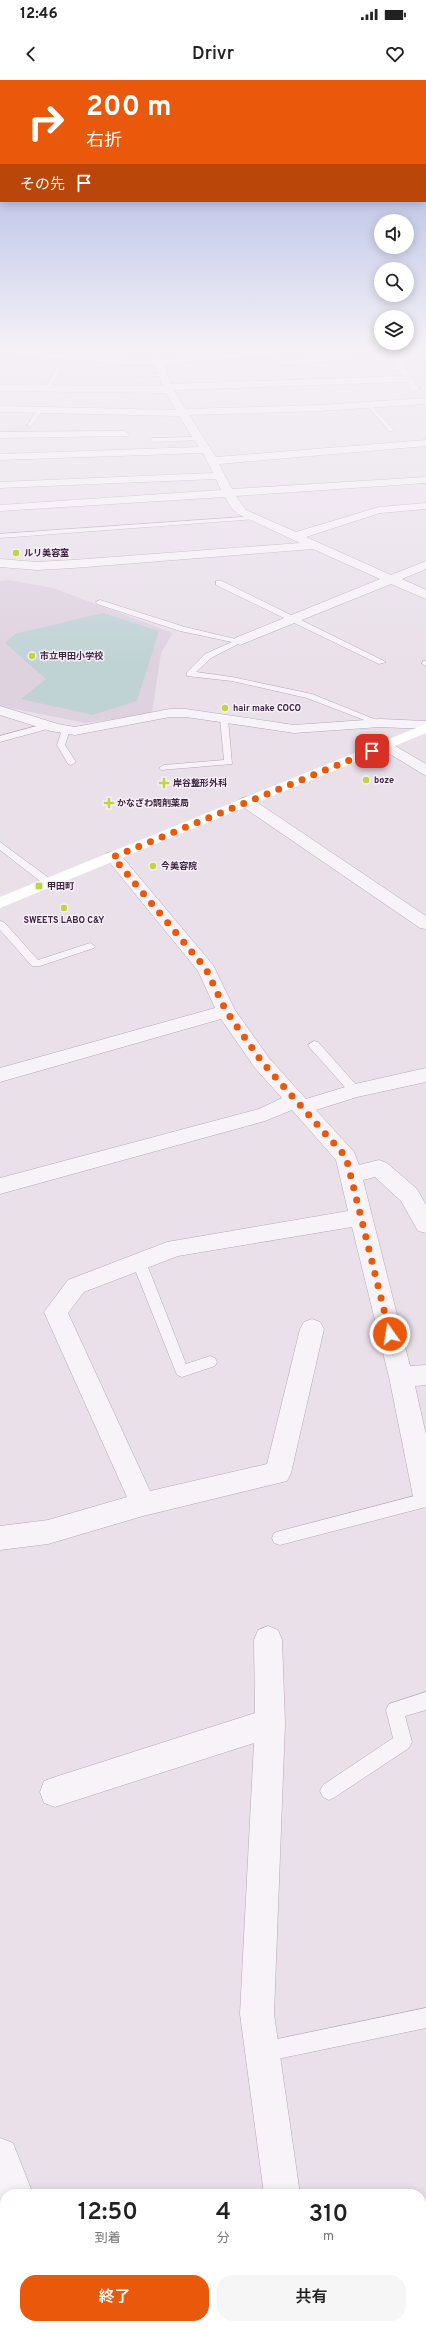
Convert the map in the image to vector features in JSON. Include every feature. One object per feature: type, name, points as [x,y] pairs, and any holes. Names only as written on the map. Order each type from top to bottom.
[{"type":"street","points":[[0,457],[57,455]]},
{"type":"street","points":[[209,455],[236,507],[296,536],[426,594]]},
{"type":"street","points":[[212,461],[284,455]]},
{"type":"street","points":[[0,485],[220,476]]},
{"type":"street","points":[[0,508],[426,480]]},
{"type":"street","points":[[296,536],[380,510],[426,506]]},
{"type":"street","points":[[0,563],[37,566],[73,564],[316,545]]},
{"type":"street","points":[[240,641],[293,618],[426,565]]},
{"type":"street","points":[[0,710],[48,726],[66,730],[101,727],[170,714],[224,719],[294,729],[380,723],[426,727]]},
{"type":"street","points":[[0,903],[386,745],[426,727]]},
{"type":"street","points":[[386,745],[426,771]]},
{"type":"street","points":[[246,802],[426,924]]},
{"type":"street","points":[[113,857],[206,969],[226,1011],[262,1062],[346,1157],[352,1175],[401,1377],[426,1496]]},
{"type":"street","points":[[0,1075],[226,1011]]},
{"type":"street","points":[[0,1186],[300,1104],[426,1075]]},
{"type":"street","points":[[352,1175],[379,1168],[409,1195],[426,1225]]},
{"type":"street","points":[[143,1504],[56,1312],[76,1286],[175,1248],[362,1217]]},
{"type":"street","points":[[0,1538],[48,1532],[143,1504],[278,1473],[312,1329]]},
{"type":"street","points":[[401,1377],[426,1374]]},
{"type":"street","points":[[268,1640],[270,1723],[258,2014],[281,2189]]},
{"type":"street","points":[[55,1792],[270,1723]]},
{"type":"street","points":[[0,2156],[13,2189]]},
{"type":"lane","points":[[0,536],[256,517]]},
{"type":"lane","points":[[219,583],[382,662]]},
{"type":"lane","points":[[100,602],[183,629],[240,641]]},
{"type":"lane","points":[[240,641],[208,656],[190,674],[232,679],[309,696],[380,723]]},
{"type":"lane","points":[[164,768],[229,762],[224,719]]},
{"type":"lane","points":[[0,739],[48,726]]},
{"type":"lane","points":[[66,730],[61,745],[71,762]]},
{"type":"lane","points":[[0,845],[49,883]]},
{"type":"lane","points":[[0,924],[36,964],[90,946]]},
{"type":"lane","points":[[314,1045],[355,1091]]},
{"type":"lane","points":[[139,1262],[182,1371],[210,1362]]},
{"type":"lane","points":[[280,1538],[426,1500]]},
{"type":"lane","points":[[329,1792],[403,1742],[395,1710],[426,1701]]},
{"type":"lane","points":[[262,2052],[426,2018]]},
{"type":"shaded area","points":[[9,580],[53,588],[173,633],[161,653],[152,713],[86,723],[0,706],[0,581]]},
{"type":"shaded area","points":[[103,613],[159,631],[137,701],[93,715],[21,699],[46,679],[5,643],[15,634]]},
{"type":"place","name":"ルリ美容室","points":[[16,553]]},
{"type":"place","name":"市立甲田小学校","points":[[32,656]]},
{"type":"place","name":"hair make COCO","points":[[225,708]]},
{"type":"place","name":"boze","points":[[366,780]]},
{"type":"place","name":"岸谷整形外科","points":[[164,783]]},
{"type":"place","name":"かなざわ調剤薬局","points":[[109,803]]},
{"type":"place","name":"今美容院","points":[[153,866]]},
{"type":"place","name":"甲田町","points":[[39,886]]},
{"type":"place","name":"SWEETS LABO C&Y","points":[[64,908]]},
{"type":"route","points":[[372,751],[113,857],[206,969],[226,1011],[262,1062],[346,1157],[352,1175],[390,1334]]}]
